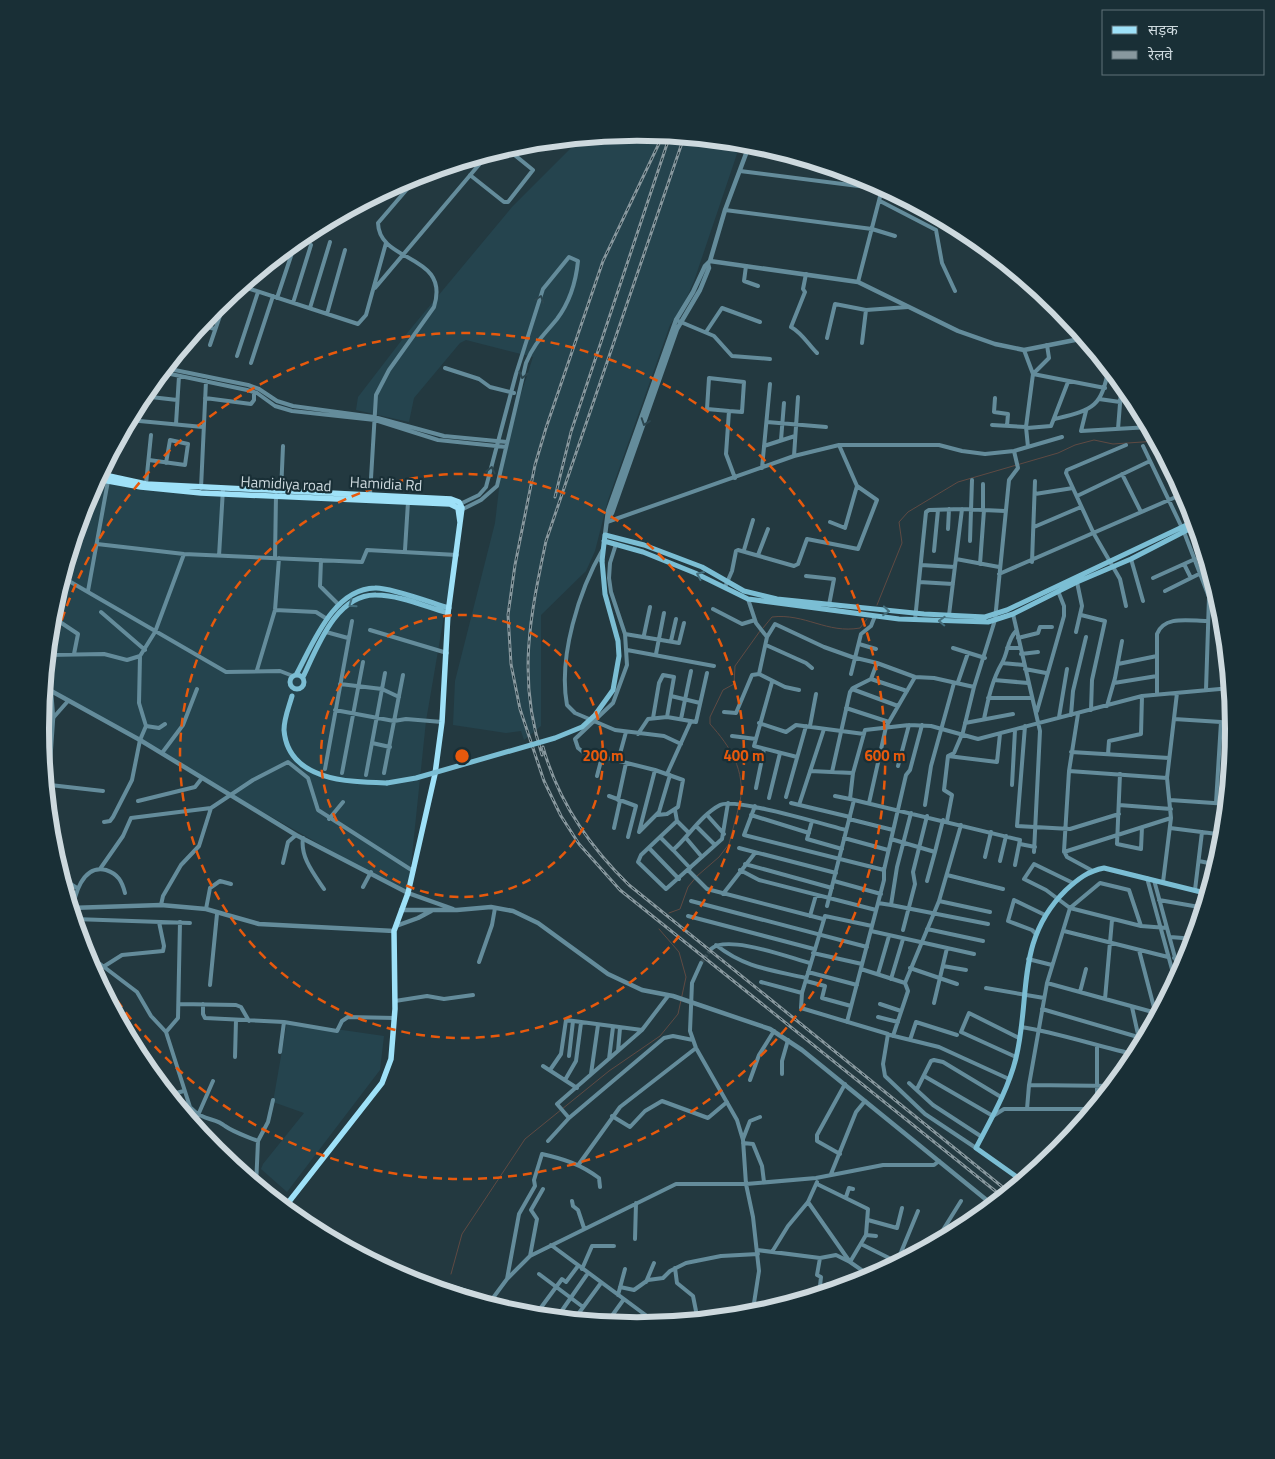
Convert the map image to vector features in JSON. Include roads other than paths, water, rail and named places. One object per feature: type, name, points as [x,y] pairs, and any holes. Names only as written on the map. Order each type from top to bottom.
[{"type":"main road","points":[[105,478],[146,484],[222,491]]},
{"type":"main road","name":"Hamidiya road","points":[[104,480],[108,482],[141,487],[370,498],[459,508]]},
{"type":"main road","name":"Hamidia Rd","points":[[370,498],[451,499],[459,508]]},
{"type":"main road","points":[[288,1203],[382,1083],[391,1059],[395,1002],[394,928],[408,893],[435,774],[442,722],[448,611],[458,555],[459,508]]},
{"type":"main road","points":[[605,538],[616,544],[643,552],[748,599],[828,608],[981,617],[996,614],[1111,565],[1131,559],[1189,525]]},
{"type":"main road","points":[[605,538],[644,546],[702,567],[728,580],[738,588],[751,593],[875,616],[915,620],[978,622],[995,620],[1013,614],[1190,527]]},
{"type":"main road","points":[[448,611],[374,588],[362,589],[339,605],[327,618],[290,682],[292,696],[285,720],[286,740],[294,757],[300,764],[311,770],[353,782],[387,783],[416,778],[555,738],[582,727],[595,716],[613,690],[619,656],[618,641],[604,594],[602,561],[605,538]]},
{"type":"main road","points":[[643,552],[644,546]]},
{"type":"main road","points":[[374,588],[375,595]]},
{"type":"main road","points":[[292,696],[304,686],[303,677],[332,622],[355,600],[375,595],[448,611]]},
{"type":"main road","points":[[294,675],[303,677]]},
{"type":"main road","points":[[291,686],[298,690]]},
{"type":"main road","points":[[1019,1178],[976,1148],[993,1116],[1016,1057],[1028,959],[1044,915],[1074,883],[1091,870],[1104,868],[1203,892]]},
{"type":"main road","points":[[438,1283],[474,1295]]},
{"type":"street","points":[[605,538],[608,520],[612,514],[678,322],[700,290],[709,268],[725,210],[747,151]]},
{"type":"street","points":[[470,174],[504,202],[508,202],[533,170],[514,154]]},
{"type":"street","points":[[373,291],[480,162]]},
{"type":"street","points":[[740,171],[862,186]]},
{"type":"street","points":[[370,498],[376,395],[382,382],[434,307],[436,299],[435,280],[430,272],[386,243],[378,232],[378,223],[408,188]]},
{"type":"street","points":[[858,282],[881,194]]},
{"type":"street","points":[[880,201],[936,230],[942,263],[955,291]]},
{"type":"street","points":[[725,210],[872,229],[895,236]]},
{"type":"street","points":[[310,308],[330,242]]},
{"type":"street","points":[[248,288],[358,324],[366,315],[386,243]]},
{"type":"street","points":[[294,303],[311,245]]},
{"type":"street","points":[[327,314],[345,250]]},
{"type":"street","points":[[252,363],[291,253]]},
{"type":"street","points":[[569,257],[578,261],[577,271],[563,310],[534,345],[528,358],[497,486],[492,492],[459,508],[480,495],[486,487],[511,392],[544,289],[569,257]]},
{"type":"street","points":[[709,263],[746,266],[858,282],[958,331],[995,344],[1024,350],[1078,339]]},
{"type":"street","points":[[746,266],[744,281],[758,286]]},
{"type":"street","points":[[806,274],[803,289],[805,292],[791,327],[801,332],[805,341],[817,353]]},
{"type":"street","points":[[237,356],[258,292]]},
{"type":"street","points":[[827,338],[835,304],[866,310],[908,307]]},
{"type":"street","points":[[706,332],[722,308],[760,322]]},
{"type":"street","points":[[862,342],[866,310]]},
{"type":"street","points":[[210,345],[220,314]]},
{"type":"street","points":[[678,322],[697,331],[706,332],[732,356],[770,359]]},
{"type":"street","points":[[208,328],[215,329]]},
{"type":"street","points":[[1033,374],[1049,358],[1047,345]]},
{"type":"street","points":[[1024,350],[1033,374],[1026,428],[1028,447]]},
{"type":"street","points":[[522,356],[528,358]]},
{"type":"street","points":[[445,368],[479,379],[490,387],[518,394]]},
{"type":"street","points":[[171,370],[254,392],[275,406],[292,411],[375,418]]},
{"type":"street","points":[[168,374],[206,378],[253,387],[277,401],[293,406],[375,418],[438,440],[507,445]]},
{"type":"street","points":[[1033,374],[1104,388]]},
{"type":"street","points":[[1055,419],[1086,411],[1099,399],[1107,374]]},
{"type":"street","points":[[176,424],[179,376]]},
{"type":"street","points":[[201,488],[206,378]]},
{"type":"street","points":[[709,378],[744,382],[742,412],[729,411],[707,409],[709,378]]},
{"type":"street","points":[[992,425],[1026,428],[1051,426],[1068,382]]},
{"type":"street","points":[[762,468],[770,384]]},
{"type":"street","points":[[205,398],[249,404],[254,402],[254,392]]},
{"type":"street","points":[[1118,429],[1121,393]]},
{"type":"street","points":[[151,397],[177,400]]},
{"type":"street","points":[[794,456],[798,397]]},
{"type":"street","points":[[995,398],[994,412],[1008,414],[1007,426]]},
{"type":"street","points":[[1099,399],[1120,402]]},
{"type":"street","points":[[781,440],[784,404]]},
{"type":"street","points":[[729,411],[726,454],[735,478]]},
{"type":"street","points":[[1086,411],[1081,431],[1142,427]]},
{"type":"street","points":[[137,421],[203,427]]},
{"type":"street","points":[[767,422],[826,427]]},
{"type":"street","points":[[146,484],[151,436]]},
{"type":"street","points":[[764,446],[795,436]]},
{"type":"street","points":[[608,520],[735,478],[794,456],[839,445],[939,445],[985,454],[1014,451],[1062,437]]},
{"type":"street","points":[[149,460],[166,463],[185,465],[188,444],[170,440],[166,463]]},
{"type":"street","points":[[724,587],[728,580],[736,550],[744,550],[794,566],[798,564],[807,539],[858,548],[877,500],[857,486],[839,445]]},
{"type":"street","points":[[1126,445],[1067,470],[1066,473],[1094,534],[1120,579],[1126,606]]},
{"type":"street","points":[[257,670],[275,610],[278,493],[283,446]]},
{"type":"street","points":[[1143,446],[1183,530],[1201,573],[1209,602],[1206,690]]},
{"type":"street","points":[[948,756],[954,753],[962,734],[974,687],[985,658],[995,620],[1009,480],[1018,468],[1014,451]]},
{"type":"street","points":[[1077,496],[1150,461]]},
{"type":"street","points":[[1122,474],[1141,512]]},
{"type":"street","points":[[970,541],[972,480]]},
{"type":"street","points":[[1032,562],[1035,481]]},
{"type":"street","points":[[88,591],[108,482]]},
{"type":"street","points":[[980,564],[984,484]]},
{"type":"street","points":[[830,522],[845,528],[857,486]]},
{"type":"street","points":[[1034,494],[1074,488]]},
{"type":"street","points":[[219,556],[222,491]]},
{"type":"street","points":[[999,574],[1032,562],[1178,496]]},
{"type":"street","points":[[405,550],[408,502]]},
{"type":"street","points":[[1034,527],[1081,507]]},
{"type":"street","points":[[915,620],[926,512],[929,510],[962,508],[1005,512]]},
{"type":"street","points":[[949,615],[962,508]]},
{"type":"street","points":[[948,529],[950,509]]},
{"type":"street","points":[[934,551],[938,510]]},
{"type":"street","points":[[744,550],[754,520]]},
{"type":"street","points":[[758,554],[768,529]]},
{"type":"street","points":[[97,544],[184,554],[362,562],[367,550],[405,550],[458,555]]},
{"type":"street","points":[[616,544],[610,563],[609,578],[611,592],[625,634],[628,650],[627,665],[619,690],[609,707],[576,737],[576,743],[583,752],[655,770],[683,780],[678,806],[674,810],[657,815],[640,832],[655,770]]},
{"type":"street","points":[[603,549],[573,620],[566,700],[570,709],[626,732],[664,736],[680,744]]},
{"type":"street","points":[[104,822],[110,821],[113,817],[132,780],[140,740],[146,726],[139,703],[140,656],[155,632],[184,554]]},
{"type":"street","points":[[1131,559],[1144,601]]},
{"type":"street","points":[[1153,578],[1195,559]]},
{"type":"street","points":[[321,560],[320,586],[339,605]]},
{"type":"street","points":[[956,560],[999,567]]},
{"type":"street","points":[[1184,564],[1191,578]]},
{"type":"street","points":[[922,565],[955,567]]},
{"type":"street","points":[[1165,591],[1201,573]]},
{"type":"street","points":[[806,576],[834,579],[828,608]]},
{"type":"street","points":[[68,580],[226,672],[286,671],[294,675]]},
{"type":"street","points":[[919,582],[953,584]]},
{"type":"street","points":[[1076,632],[1082,603],[1077,582]]},
{"type":"street","points":[[1036,713],[1064,616],[1064,606],[1058,591]]},
{"type":"street","points":[[748,599],[756,621],[767,637]]},
{"type":"street","points":[[644,635],[650,606]]},
{"type":"street","points":[[713,609],[742,624],[756,621]]},
{"type":"street","points":[[275,610],[316,612],[327,618]]},
{"type":"street","points":[[101,612],[144,650]]},
{"type":"street","points":[[656,654],[664,613]]},
{"type":"street","points":[[1013,614],[1036,713],[1040,740],[1037,826],[1034,852]]},
{"type":"street","points":[[1081,615],[1106,621],[1092,680],[1091,710]]},
{"type":"street","points":[[851,674],[861,634],[871,626],[875,616]]},
{"type":"street","points":[[672,641],[676,618]]},
{"type":"street","points":[[59,621],[78,634],[74,654]]},
{"type":"street","points":[[325,769],[352,621]]},
{"type":"street","points":[[1157,694],[1157,634],[1162,624],[1168,621],[1207,621]]},
{"type":"street","points":[[625,634],[644,635],[659,640],[680,642],[684,623]]},
{"type":"street","points":[[759,674],[767,637],[775,624],[824,647],[915,677],[934,678],[974,687]]},
{"type":"street","points":[[1018,638],[1038,633],[1040,627],[1052,627]]},
{"type":"street","points":[[370,630],[446,653]]},
{"type":"street","points":[[984,719],[997,669],[1002,663],[1011,636],[1016,631]]},
{"type":"street","points":[[326,632],[348,638]]},
{"type":"street","points":[[1071,715],[1073,691],[1086,637]]},
{"type":"street","points":[[1107,706],[1114,683],[1122,641]]},
{"type":"street","points":[[859,644],[876,648]]},
{"type":"street","points":[[766,645],[806,663],[812,668]]},
{"type":"street","points":[[953,648],[985,658]]},
{"type":"street","points":[[1007,648],[1020,648]]},
{"type":"street","points":[[628,650],[714,666]]},
{"type":"street","points":[[1021,654],[1038,652]]},
{"type":"street","points":[[925,805],[931,766],[942,727],[968,653]]},
{"type":"street","points":[[54,655],[104,654],[127,660],[140,656]]},
{"type":"street","points":[[1118,664],[1157,656]]},
{"type":"street","points":[[342,773],[363,662]]},
{"type":"street","points":[[832,772],[843,733],[846,708],[852,689],[871,679],[877,663]]},
{"type":"street","points":[[1002,663],[1046,673]]},
{"type":"street","points":[[1059,717],[1067,669]]},
{"type":"street","points":[[681,719],[691,671]]},
{"type":"street","points":[[366,775],[385,672]]},
{"type":"street","points":[[638,734],[646,720],[653,718],[666,717],[696,722],[707,673]]},
{"type":"street","points":[[724,712],[736,713],[752,675],[759,674],[772,682],[799,690]]},
{"type":"street","points":[[384,773],[402,675]]},
{"type":"street","points":[[653,718],[662,675],[674,677],[666,717]]},
{"type":"street","points":[[1114,683],[1157,676]]},
{"type":"street","points":[[869,803],[886,727],[915,677]]},
{"type":"street","points":[[871,679],[907,691]]},
{"type":"street","points":[[994,680],[1028,683]]},
{"type":"street","points":[[772,682],[759,723],[755,747],[797,757]]},
{"type":"street","points":[[340,684],[382,688],[398,697]]},
{"type":"street","points":[[162,754],[183,725],[196,688]]},
{"type":"street","points":[[852,689],[898,706]]},
{"type":"street","points":[[827,906],[849,818],[853,773],[865,730],[922,725],[942,727],[974,739],[1000,734],[1142,696],[1225,689]]},
{"type":"street","points":[[50,691],[140,740],[296,835],[371,872],[408,893],[435,904],[457,910]]},
{"type":"street","points":[[1163,882],[1171,818],[1167,778],[1177,693]]},
{"type":"street","points":[[786,797],[816,694]]},
{"type":"street","points":[[671,696],[700,703]]},
{"type":"street","points":[[1108,754],[1109,741],[1141,734],[1142,696]]},
{"type":"street","points":[[988,698],[1032,698]]},
{"type":"street","points":[[53,718],[68,701]]},
{"type":"street","points":[[50,704],[53,718],[51,773]]},
{"type":"street","points":[[846,708],[889,722]]},
{"type":"street","points":[[335,710],[394,721],[406,719],[442,722]]},
{"type":"street","points":[[965,723],[1013,714]]},
{"type":"street","points":[[1078,714],[1069,771],[1064,852],[1067,857],[1091,870]]},
{"type":"street","points":[[1174,719],[1221,722],[1216,803]]},
{"type":"street","points":[[657,815],[668,774],[690,721]]},
{"type":"street","points":[[759,723],[786,732],[796,725],[843,733],[864,734]]},
{"type":"street","points":[[146,726],[158,728],[165,724]]},
{"type":"street","points":[[898,766],[909,725]]},
{"type":"street","points":[[847,1022],[881,894],[888,850],[898,810],[922,725]]},
{"type":"street","points":[[1025,726],[1017,826],[1037,826],[1065,830],[1119,814]]},
{"type":"street","points":[[799,805],[824,729]]},
{"type":"street","points":[[1012,785],[1015,730]]},
{"type":"street","points":[[618,761],[626,732]]},
{"type":"street","points":[[948,756],[997,762],[1000,734]]},
{"type":"street","points":[[732,736],[756,739]]},
{"type":"street","points":[[372,743],[390,747]]},
{"type":"street","points":[[756,788],[764,749]]},
{"type":"street","points":[[1071,752],[1169,758]]},
{"type":"street","points":[[769,798],[780,753]]},
{"type":"street","points":[[927,881],[952,794],[944,790],[948,756]]},
{"type":"street","points":[[597,776],[602,757]]},
{"type":"street","points":[[100,869],[123,836],[131,818],[212,808],[231,797],[253,780],[288,762],[308,778],[318,810],[413,871]]},
{"type":"street","points":[[614,828],[626,763]]},
{"type":"street","points":[[810,771],[853,773]]},
{"type":"street","points":[[1069,771],[1167,778]]},
{"type":"street","points":[[1120,774],[1117,844],[1141,849],[1142,827]]},
{"type":"street","points":[[138,801],[195,787],[202,778]]},
{"type":"street","points":[[52,785],[102,791]]},
{"type":"street","points":[[609,796],[636,806],[628,837]]},
{"type":"street","points":[[835,796],[928,816],[1020,840],[1015,865]]},
{"type":"street","points":[[1170,800],[1221,803]]},
{"type":"street","points":[[330,819],[343,802]]},
{"type":"street","points":[[792,802],[893,830]]},
{"type":"street","points":[[678,820],[649,848],[638,862],[666,889],[715,845],[724,834],[728,803]]},
{"type":"street","points":[[673,850],[707,815],[721,804],[728,803],[755,806],[846,830]]},
{"type":"street","points":[[1119,805],[1170,809]]},
{"type":"street","points":[[755,806],[744,834],[884,870]]},
{"type":"street","points":[[161,905],[163,896],[181,865],[200,846],[212,808]]},
{"type":"street","points":[[674,810],[678,820],[689,834]]},
{"type":"street","points":[[891,905],[911,813]]},
{"type":"street","points":[[751,814],[809,833]]},
{"type":"street","points":[[707,815],[724,834]]},
{"type":"street","points":[[903,930],[915,884],[912,872],[928,816]]},
{"type":"street","points":[[1064,852],[1171,818]]},
{"type":"street","points":[[812,821],[808,839],[842,849]]},
{"type":"street","points":[[961,825],[947,875],[905,983],[908,991],[898,1022],[891,1035],[884,1064],[885,1076],[925,1114],[976,1148]]},
{"type":"street","points":[[696,826],[715,845]]},
{"type":"street","points":[[1170,828],[1217,834]]},
{"type":"street","points":[[985,857],[991,832]]},
{"type":"street","points":[[1195,890],[1202,832]]},
{"type":"street","points":[[283,863],[288,842],[296,835]]},
{"type":"street","points":[[1000,861],[1006,836]]},
{"type":"street","points":[[660,837],[707,889],[823,919],[828,916],[872,926]]},
{"type":"street","points":[[303,838],[302,847],[311,870],[324,888]]},
{"type":"street","points":[[686,838],[702,857]]},
{"type":"street","points":[[844,838],[888,850]]},
{"type":"street","points":[[891,839],[935,852]]},
{"type":"street","points":[[1020,844],[1035,847]]},
{"type":"street","points":[[649,848],[679,879]]},
{"type":"street","points":[[739,848],[836,873]]},
{"type":"street","points":[[723,894],[755,853]]},
{"type":"street","points":[[1199,861],[1210,863]]},
{"type":"street","points":[[745,864],[832,888]]},
{"type":"street","points":[[1074,883],[1044,867],[1032,864],[1024,880],[1058,898],[1070,908],[1141,926],[1167,928]]},
{"type":"street","points":[[74,900],[77,888],[93,870],[100,869],[112,872],[121,879],[125,893]]},
{"type":"street","points":[[740,870],[755,879],[876,910]]},
{"type":"street","points":[[363,887],[371,872]]},
{"type":"street","points":[[947,875],[1003,889]]},
{"type":"street","points":[[1147,878],[1173,974]]},
{"type":"street","points":[[1154,880],[1176,966]]},
{"type":"street","points":[[206,909],[210,888],[220,881],[232,884]]},
{"type":"street","points":[[834,881],[881,894]]},
{"type":"street","points":[[69,883],[77,888]]},
{"type":"street","points":[[1027,1109],[1029,1084],[1047,983],[1070,908],[1100,883],[1128,890],[1141,926]]},
{"type":"street","points":[[810,916],[816,895]]},
{"type":"street","points":[[938,900],[990,912]]},
{"type":"street","points":[[1036,934],[1032,930],[1008,921],[1014,900],[1044,915]]},
{"type":"street","points":[[1159,900],[1199,907]]},
{"type":"street","points":[[691,901],[867,947]]},
{"type":"street","points":[[878,903],[988,924]]},
{"type":"street","points":[[77,910],[161,905],[206,909],[217,914],[259,924],[394,928],[432,911],[435,904]]},
{"type":"street","points":[[401,910],[432,911],[495,908],[513,911],[538,923],[608,974],[642,990],[685,1000],[774,1031],[866,1100],[940,1160],[987,1200],[984,1206]]},
{"type":"street","points":[[479,962],[492,925],[495,908]]},
{"type":"street","points":[[210,985],[217,914]]},
{"type":"street","points":[[688,916],[814,951],[862,966],[878,974],[905,983]]},
{"type":"street","points":[[80,919],[190,923]]},
{"type":"street","points":[[823,919],[802,993],[800,1005],[802,1010],[939,1047],[1009,1079]]},
{"type":"street","points":[[1104,999],[1112,920]]},
{"type":"street","points":[[103,967],[122,955],[163,951],[164,946],[159,922]]},
{"type":"street","points":[[166,1032],[176,1023],[179,1004],[180,922]]},
{"type":"street","points":[[927,929],[983,941]]},
{"type":"street","points":[[871,931],[974,954]]},
{"type":"street","points":[[1064,931],[1168,957]]},
{"type":"street","points":[[878,974],[889,936]]},
{"type":"street","points":[[1170,937],[1188,938]]},
{"type":"street","points":[[891,979],[903,939]]},
{"type":"street","points":[[711,949],[716,945],[728,944],[749,946],[810,963]]},
{"type":"street","points":[[716,945],[732,958],[744,964],[806,979],[825,986],[822,998],[851,1006]]},
{"type":"street","points":[[934,1003],[947,948]]},
{"type":"street","points":[[1139,950],[1156,1008]]},
{"type":"street","points":[[1174,958],[1180,958]]},
{"type":"street","points":[[1028,959],[1052,965]]},
{"type":"street","points":[[97,962],[137,992],[152,1016],[166,1032],[190,1107],[200,1116],[225,1125],[229,1130],[258,1141]]},
{"type":"street","points":[[701,964],[692,983],[690,1031],[696,1048],[737,1120],[743,1141],[746,1184],[759,1271],[753,1307]]},
{"type":"street","points":[[943,966],[966,970]]},
{"type":"street","points":[[910,968],[957,984]]},
{"type":"street","points":[[1080,992],[1086,969]]},
{"type":"street","points":[[808,972],[857,984]]},
{"type":"street","points":[[761,982],[802,993]]},
{"type":"street","points":[[1047,983],[1153,1013]]},
{"type":"street","points":[[986,988],[1044,998]]},
{"type":"street","points":[[395,1002],[428,996],[444,999],[473,995]]},
{"type":"street","points":[[568,1117],[557,1104],[609,1061],[642,1030],[671,996]]},
{"type":"street","points":[[179,1004],[236,1005],[241,1007],[249,1020]]},
{"type":"street","points":[[203,1004],[203,1014],[206,1018],[284,1022],[337,1031],[342,1021],[348,1017],[394,1018]]},
{"type":"street","points":[[880,1004],[901,1011]]},
{"type":"street","points":[[1042,1009],[1138,1037],[1132,1007]]},
{"type":"street","points":[[1016,1057],[961,1032],[969,1013],[1019,1038]]},
{"type":"street","points":[[878,1017],[898,1022]]},
{"type":"street","points":[[234,1057],[236,1020]]},
{"type":"street","points":[[550,1070],[561,1054],[566,1020],[642,1030]]},
{"type":"street","points":[[569,1056],[573,1021]]},
{"type":"street","points":[[280,1052],[284,1022]]},
{"type":"street","points":[[910,1040],[916,1022],[957,1035]]},
{"type":"street","points":[[565,1080],[576,1061],[581,1023]]},
{"type":"street","points":[[591,1074],[598,1024]]},
{"type":"street","points":[[609,1061],[613,1027]]},
{"type":"street","points":[[1021,1027],[1129,1053]]},
{"type":"street","points":[[618,1052],[620,1028]]},
{"type":"street","points":[[750,1080],[760,1055],[774,1031]]},
{"type":"street","points":[[548,1141],[568,1117],[664,1038],[673,1036],[693,1040]]},
{"type":"street","points":[[782,1074],[782,1061],[788,1040]]},
{"type":"street","points":[[1096,1098],[1097,1046]]},
{"type":"street","points":[[579,1164],[620,1107],[696,1048]]},
{"type":"street","points":[[917,1089],[932,1060],[940,1061],[1001,1097]]},
{"type":"street","points":[[543,1066],[577,1088]]},
{"type":"street","points":[[924,1076],[993,1116],[1004,1109],[1088,1108]]},
{"type":"street","points":[[197,1120],[213,1081]]},
{"type":"street","points":[[909,1083],[933,1105],[982,1137]]},
{"type":"street","points":[[840,1154],[817,1141],[817,1135],[845,1084]]},
{"type":"street","points":[[1029,1084],[1106,1086]]},
{"type":"street","points":[[174,1093],[184,1091]]},
{"type":"street","points":[[256,1178],[258,1141],[268,1122],[273,1100]]},
{"type":"street","points":[[831,1174],[856,1112],[866,1100]]},
{"type":"street","points":[[612,1116],[630,1127],[646,1111],[662,1101],[708,1118],[727,1102]]},
{"type":"street","points":[[743,1141],[750,1121],[760,1117]]},
{"type":"street","points":[[743,1141],[753,1144],[762,1166],[764,1182]]},
{"type":"street","points":[[506,1279],[517,1220],[535,1186],[534,1180],[542,1154],[579,1164],[599,1178],[600,1187]]},
{"type":"street","points":[[493,1300],[506,1279],[530,1256],[676,1184],[746,1184],[816,1178],[882,1165],[934,1165],[940,1160]]},
{"type":"street","points":[[772,1252],[788,1226],[808,1202],[817,1184],[816,1178]]},
{"type":"street","points":[[817,1184],[868,1209],[866,1235],[850,1262]]},
{"type":"street","points":[[846,1197],[849,1188],[853,1189]]},
{"type":"street","points":[[530,1256],[537,1219],[531,1210],[543,1189]]},
{"type":"street","points":[[572,1201],[573,1206],[578,1210],[584,1228]]},
{"type":"street","points":[[939,1235],[961,1201]]},
{"type":"street","points":[[808,1202],[850,1262]]},
{"type":"street","points":[[635,1238],[636,1203]]},
{"type":"street","points":[[868,1220],[897,1228],[902,1208]]},
{"type":"street","points":[[899,1258],[918,1211]]},
{"type":"street","points":[[866,1235],[876,1236]]},
{"type":"street","points":[[861,1244],[893,1260]]},
{"type":"street","points":[[551,1245],[600,1283],[650,1318]]},
{"type":"street","points":[[582,1269],[592,1246],[614,1246]]},
{"type":"street","points":[[620,1287],[634,1290],[646,1282],[663,1278],[675,1268],[689,1262],[757,1252],[820,1258],[836,1255],[865,1272]]},
{"type":"street","points":[[820,1258],[818,1275],[821,1277],[820,1286],[824,1288]]},
{"type":"street","points":[[646,1282],[654,1263]]},
{"type":"street","points":[[539,1310],[562,1279],[566,1282],[578,1266]]},
{"type":"street","points":[[675,1268],[677,1283],[690,1292],[694,1298],[697,1315]]},
{"type":"street","points":[[618,1295],[625,1269]]},
{"type":"street","points":[[560,1313],[588,1273]]},
{"type":"street","points":[[539,1274],[583,1307]]},
{"type":"street","points":[[577,1315],[600,1283]]},
{"type":"street","points":[[611,1317],[624,1299]]},
{"type":"waterway","points":[[877,605],[902,543],[899,522],[908,512],[958,482],[1058,453],[1075,445],[1094,440],[1113,444],[1151,441]]},
{"type":"waterway","points":[[763,628],[772,617],[795,618],[826,626],[848,629],[860,628],[867,619]]},
{"type":"waterway","points":[[740,802],[741,780],[735,760],[724,741],[710,724],[710,717],[723,690],[734,684],[735,666],[760,631]]},
{"type":"waterway","points":[[669,913],[680,909],[688,887],[697,876],[719,857],[729,844],[739,806]]},
{"type":"waterway","points":[[451,1274],[462,1234],[525,1139],[609,1071],[660,1036],[678,1014],[686,977],[679,952],[659,929]]},
{"type":"tunnel","points":[[701,963],[711,949]]},
{"type":"railway","points":[[660,142],[603,261],[535,465],[515,565],[508,615],[511,664],[520,709],[544,781],[561,816],[579,844],[620,890],[999,1194]]},
{"type":"railway","points":[[555,497],[571,432],[668,142]]},
{"type":"railway","points":[[542,755],[534,727],[528,674],[531,622],[546,541],[682,143]]},
{"type":"railway","points":[[543,747],[557,786],[577,822],[601,855],[629,885],[1005,1189]]}]
